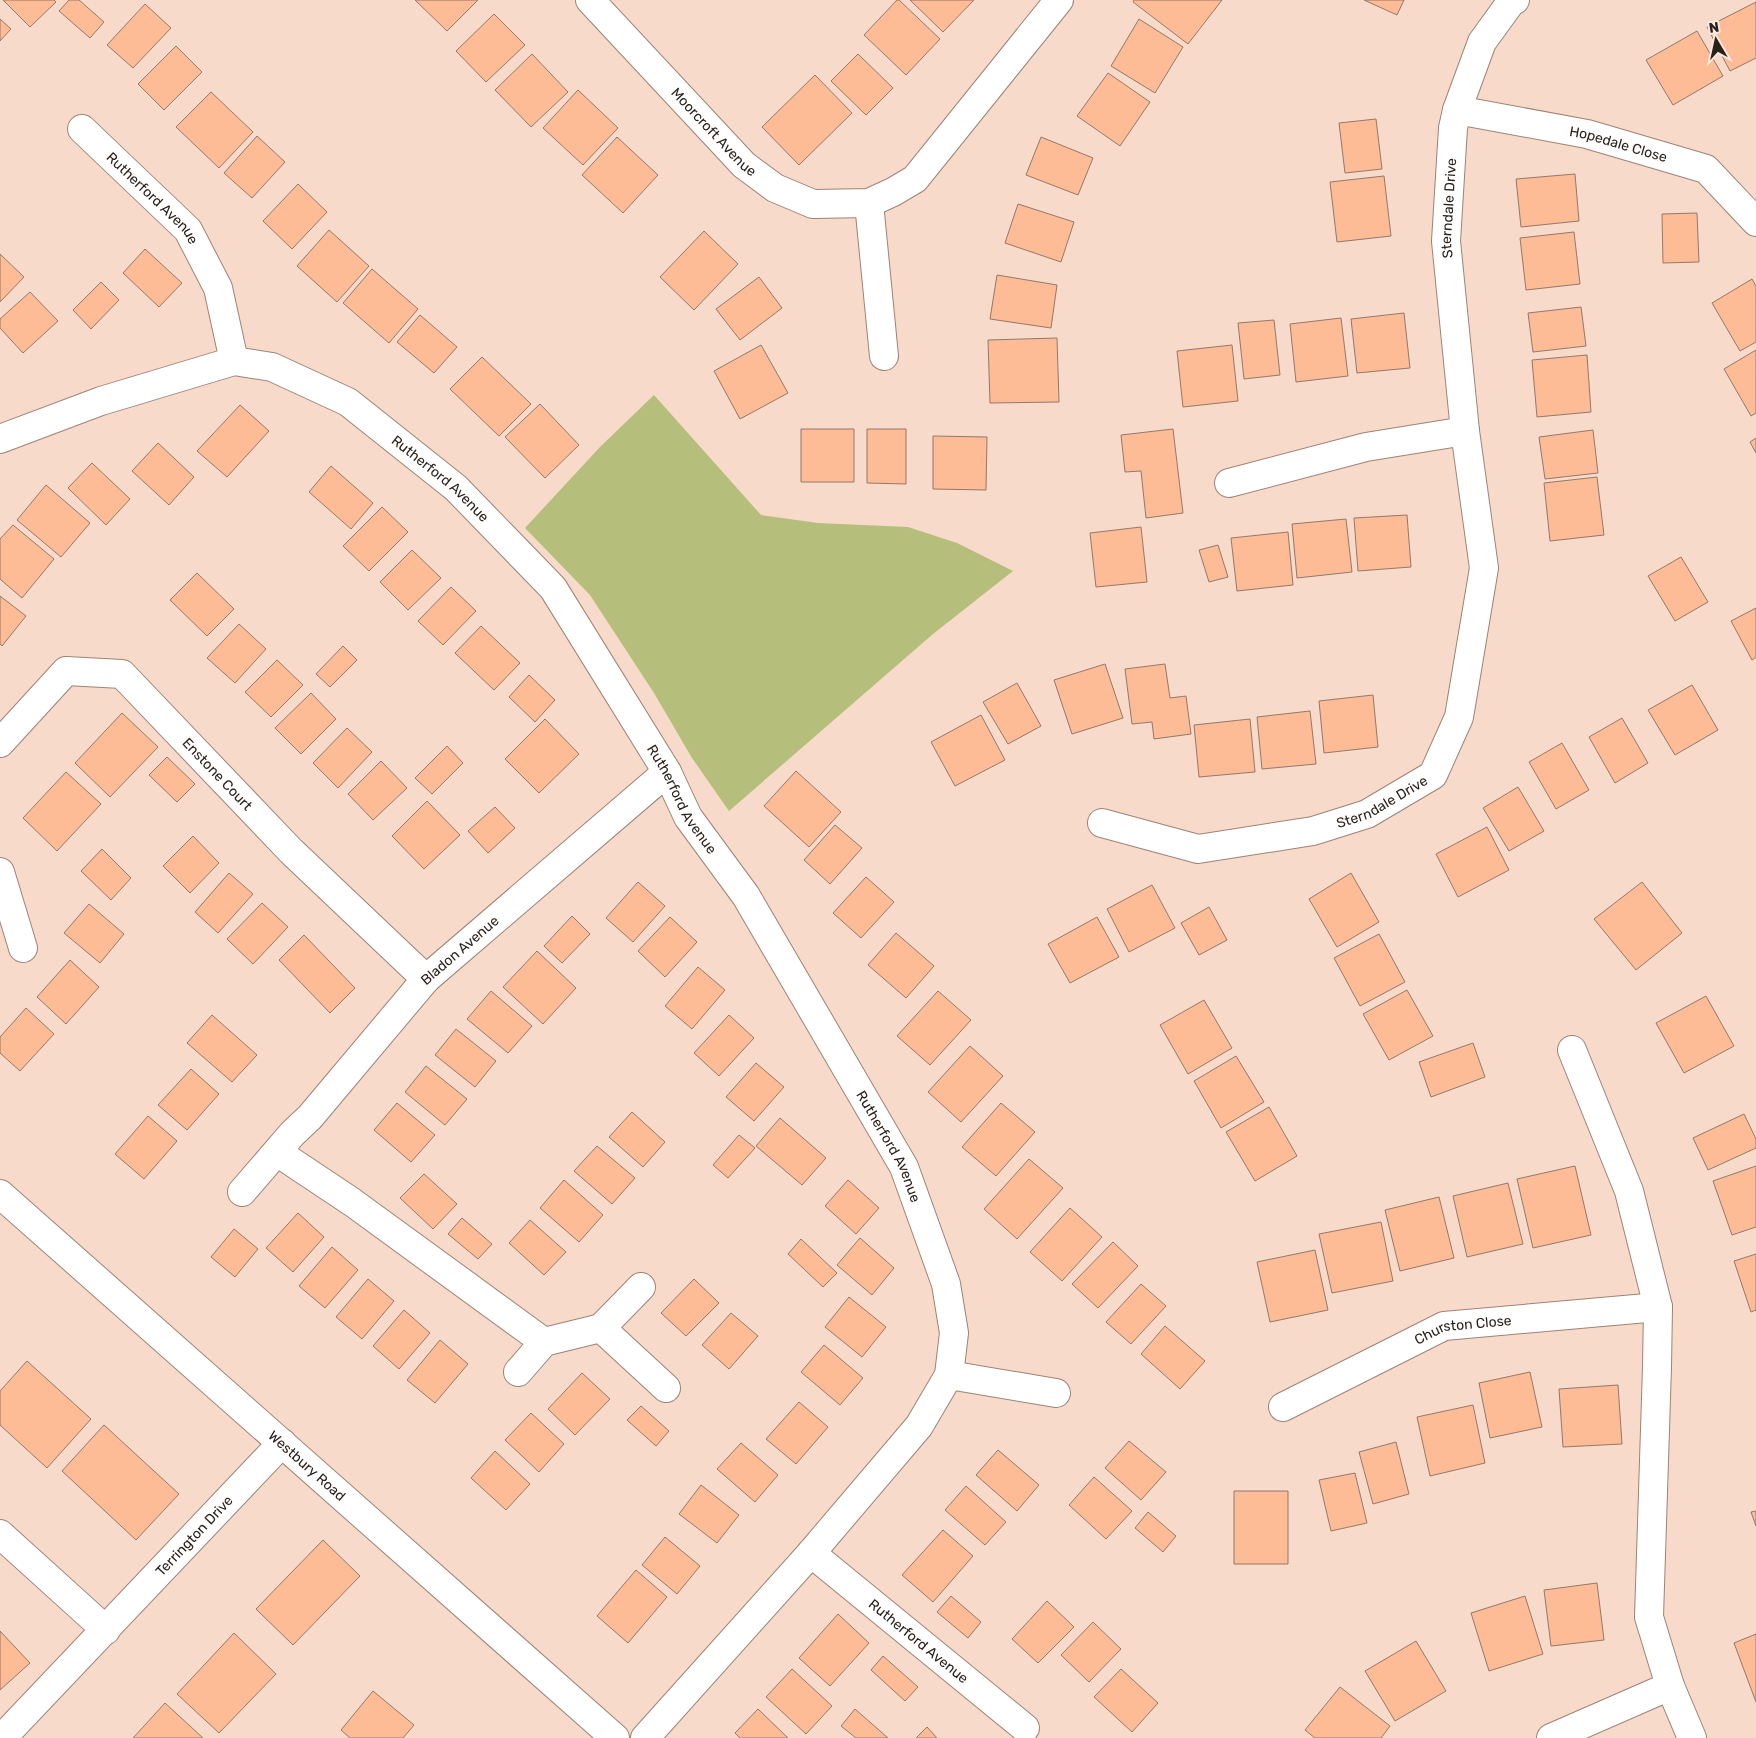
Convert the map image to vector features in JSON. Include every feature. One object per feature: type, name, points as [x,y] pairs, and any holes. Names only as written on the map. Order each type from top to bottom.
[{"type":"street","name":"Moorcroft Avenue","points":[[590,0],[744,165],[775,188],[813,204],[869,203],[915,179],[1059,0]]},
{"type":"street","name":"Sterndale Drive","points":[[1102,823],[1198,849],[1313,831],[1367,814],[1433,776],[1459,716],[1484,568],[1465,431],[1446,241],[1453,128],[1457,110],[1482,42],[1511,2],[1515,0]]},
{"type":"street","name":"Hopedale Close","points":[[1457,110],[1587,134],[1706,169],[1756,222]]},
{"type":"street","name":"Rutherford Avenue","points":[[82,129],[188,230],[218,288],[234,362]]},
{"type":"street","points":[[869,203],[884,356]]},
{"type":"street","name":"Rutherford Avenue","points":[[3,434],[101,401],[234,362],[272,367],[348,402],[456,488],[553,588],[667,772],[688,817],[746,896],[904,1167],[946,1284],[954,1333],[949,1374],[919,1426],[811,1553],[645,1738]]},
{"type":"street","points":[[1229,483],[1366,447],[1465,431]]},
{"type":"street","name":"Enstone Court","points":[[0,743],[66,671],[122,674],[291,851],[426,978]]},
{"type":"street","name":"Bladon Avenue","points":[[242,1192],[292,1134],[310,1117],[426,978],[667,772]]},
{"type":"street","points":[[0,872],[23,948]]},
{"type":"street","points":[[1572,1050],[1629,1191],[1658,1307],[1649,1616],[1670,1686],[1692,1738]]},
{"type":"street","points":[[277,1152],[352,1202],[544,1342]]},
{"type":"street","name":"Westbury Road","points":[[0,1194],[615,1738]]},
{"type":"street","points":[[518,1372],[544,1342],[601,1328],[641,1287]]},
{"type":"street","name":"Churston Close","points":[[1284,1407],[1444,1326],[1658,1307]]},
{"type":"street","points":[[601,1328],[666,1388]]},
{"type":"street","points":[[949,1374],[1056,1393]]},
{"type":"street","name":"Terrington Drive","points":[[2,1738],[282,1443]]},
{"type":"street","points":[[0,1534],[106,1630]]},
{"type":"street","name":"Rutherford Avenue","points":[[811,1553],[1025,1728]]},
{"type":"street","points":[[1551,1738],[1670,1686]]},
{"type":"green space","points":[[654,395],[761,515],[818,523],[908,527],[957,543],[1013,571],[933,634],[729,811],[692,758],[654,693],[590,595],[525,528],[600,447]]},
{"type":"building","points":[[3,0],[54,0],[56,2],[30,27]]},
{"type":"building","points":[[69,0],[79,0],[104,22],[90,38],[59,11]]},
{"type":"building","points":[[415,0],[478,0],[447,31]]},
{"type":"building","points":[[897,0],[940,39],[906,75],[864,35]]},
{"type":"building","points":[[910,0],[974,0],[943,32]]},
{"type":"building","points":[[1134,0],[1222,0],[1188,44],[1133,2]]},
{"type":"building","points":[[1364,0],[1404,0],[1397,15]]},
{"type":"building","points":[[1756,2],[1756,58],[1730,71],[1707,27]]},
{"type":"building","points":[[145,4],[171,28],[133,68],[107,45]]},
{"type":"building","points":[[494,14],[525,45],[486,82],[456,51]]},
{"type":"building","points":[[0,19],[11,29],[0,41]]},
{"type":"building","points":[[1139,19],[1183,47],[1155,93],[1111,66]]},
{"type":"building","points":[[1697,31],[1723,76],[1673,105],[1646,60]]},
{"type":"building","points":[[176,46],[202,72],[164,110],[138,84]]},
{"type":"building","points":[[532,54],[568,92],[531,127],[495,90]]},
{"type":"building","points":[[858,54],[893,88],[866,115],[831,81]]},
{"type":"building","points":[[1108,73],[1150,102],[1120,146],[1077,116]]},
{"type":"building","points":[[815,75],[852,113],[799,165],[762,127]]},
{"type":"building","points":[[578,90],[618,128],[583,165],[543,128]]},
{"type":"building","points":[[211,92],[253,132],[219,168],[176,127]]},
{"type":"building","points":[[1376,119],[1382,169],[1345,173],[1339,123]]},
{"type":"building","points":[[257,136],[285,162],[252,198],[224,173]]},
{"type":"building","points":[[617,137],[658,175],[623,213],[582,175]]},
{"type":"building","points":[[1041,137],[1093,158],[1078,195],[1026,175]]},
{"type":"building","points":[[1575,174],[1579,221],[1521,227],[1516,179]]},
{"type":"building","points":[[1384,176],[1391,236],[1337,242],[1330,182]]},
{"type":"building","points":[[298,184],[327,212],[292,249],[263,221]]},
{"type":"building","points":[[1018,204],[1074,222],[1061,262],[1005,243]]},
{"type":"building","points":[[1697,213],[1699,262],[1663,263],[1662,214]]},
{"type":"building","points":[[329,230],[369,266],[337,302],[297,266]]},
{"type":"building","points":[[704,231],[738,264],[694,310],[660,277]]},
{"type":"building","points":[[1574,232],[1580,284],[1526,290],[1520,238]]},
{"type":"building","points":[[145,249],[182,283],[159,307],[123,273]]},
{"type":"building","points":[[0,254],[24,277],[0,302]]},
{"type":"building","points":[[372,269],[418,309],[389,343],[343,303]]},
{"type":"building","points":[[997,275],[1057,285],[1051,328],[990,319]]},
{"type":"building","points":[[759,277],[782,308],[740,340],[716,309]]},
{"type":"building","points":[[1752,279],[1756,286],[1756,342],[1740,351],[1712,303]]},
{"type":"building","points":[[101,282],[119,300],[91,329],[73,310]]},
{"type":"building","points":[[30,292],[58,321],[23,353],[0,328],[0,319]]},
{"type":"building","points":[[1581,307],[1586,346],[1533,352],[1528,313]]},
{"type":"building","points":[[1404,313],[1410,368],[1357,373],[1351,319]]},
{"type":"building","points":[[420,315],[457,347],[434,373],[397,342]]},
{"type":"building","points":[[1341,318],[1348,376],[1296,382],[1290,324]]},
{"type":"building","points":[[1274,320],[1280,375],[1244,379],[1238,323]]},
{"type":"building","points":[[1057,338],[1059,402],[990,403],[988,340]]},
{"type":"building","points":[[761,345],[788,393],[740,419],[714,371]]},
{"type":"building","points":[[1232,345],[1238,401],[1183,407],[1177,351]]},
{"type":"building","points":[[1756,350],[1756,413],[1751,416],[1724,369]]},
{"type":"building","points":[[1587,355],[1591,412],[1537,417],[1532,360]]},
{"type":"building","points":[[482,357],[531,404],[499,436],[450,389]]},
{"type":"building","points":[[540,404],[579,445],[545,478],[505,437]]},
{"type":"building","points":[[240,405],[269,431],[227,477],[197,451]]},
{"type":"building","points":[[801,429],[854,429],[854,482],[801,482]]},
{"type":"building","points":[[867,429],[906,429],[906,484],[867,483]]},
{"type":"building","points":[[1173,429],[1183,513],[1146,518],[1141,471],[1125,472],[1121,435]]},
{"type":"building","points":[[1593,430],[1598,473],[1545,479],[1539,437]]},
{"type":"building","points":[[933,436],[987,437],[986,490],[933,489]]},
{"type":"building","points":[[1756,438],[1756,453],[1750,442]]},
{"type":"building","points":[[158,443],[194,477],[169,505],[132,471]]},
{"type":"building","points":[[92,463],[130,499],[106,525],[68,488]]},
{"type":"building","points":[[331,466],[373,503],[351,529],[309,492]]},
{"type":"building","points":[[1597,477],[1604,535],[1550,541],[1544,483]]},
{"type":"building","points":[[46,485],[90,523],[61,557],[17,520]]},
{"type":"building","points":[[382,507],[408,532],[369,571],[343,546]]},
{"type":"building","points":[[1407,515],[1411,567],[1358,571],[1354,518]]},
{"type":"building","points":[[1346,519],[1352,572],[1297,578],[1292,524]]},
{"type":"building","points":[[13,525],[54,559],[22,598],[0,579],[0,539]]},
{"type":"building","points":[[1141,527],[1147,582],[1096,587],[1090,533]]},
{"type":"building","points":[[1288,532],[1293,585],[1237,591],[1231,538]]},
{"type":"building","points":[[1218,545],[1228,577],[1209,582],[1199,550]]},
{"type":"building","points":[[412,550],[441,578],[408,610],[380,582]]},
{"type":"building","points":[[1681,557],[1708,602],[1675,621],[1648,576]]},
{"type":"building","points":[[197,573],[234,609],[207,636],[170,600]]},
{"type":"building","points":[[451,587],[476,611],[443,645],[418,621]]},
{"type":"building","points":[[0,596],[26,616],[2,646],[0,644]]},
{"type":"building","points":[[1756,608],[1756,657],[1752,660],[1731,621]]},
{"type":"building","points":[[239,624],[266,649],[235,683],[207,658]]},
{"type":"building","points":[[481,626],[520,663],[494,690],[455,653]]},
{"type":"building","points":[[343,646],[357,660],[330,687],[316,674]]},
{"type":"building","points":[[277,660],[303,685],[271,717],[245,692]]},
{"type":"building","points":[[1105,664],[1123,718],[1072,734],[1054,680]]},
{"type":"building","points":[[1165,664],[1170,698],[1186,696],[1191,734],[1154,739],[1152,722],[1132,724],[1125,669]]},
{"type":"building","points":[[529,675],[555,700],[535,722],[509,697]]},
{"type":"building","points":[[1017,683],[1041,726],[1008,744],[983,702]]},
{"type":"building","points":[[1692,685],[1718,730],[1675,755],[1648,710]]},
{"type":"building","points":[[311,693],[336,719],[301,754],[275,728]]},
{"type":"building","points":[[1373,695],[1378,747],[1324,753],[1319,701]]},
{"type":"building","points":[[1310,711],[1316,764],[1262,769],[1257,717]]},
{"type":"building","points":[[122,713],[158,747],[110,797],[75,763]]},
{"type":"building","points":[[981,715],[1005,760],[955,786],[931,742]]},
{"type":"building","points":[[1622,718],[1648,763],[1615,783],[1589,737]]},
{"type":"building","points":[[545,719],[579,754],[539,793],[505,759]]},
{"type":"building","points":[[1250,719],[1255,772],[1199,777],[1194,725]]},
{"type":"building","points":[[347,728],[372,752],[338,788],[313,763]]},
{"type":"building","points":[[1562,743],[1589,790],[1556,809],[1529,762]]},
{"type":"building","points":[[447,746],[463,763],[432,794],[415,778]]},
{"type":"building","points":[[167,757],[195,784],[177,802],[149,775]]},
{"type":"building","points":[[381,761],[407,788],[373,820],[348,794]]},
{"type":"building","points":[[796,771],[841,812],[809,847],[764,806]]},
{"type":"building","points":[[66,772],[101,804],[57,851],[23,818]]},
{"type":"building","points":[[1518,787],[1544,831],[1509,851],[1483,808]]},
{"type":"building","points":[[427,801],[460,835],[424,869],[392,836]]},
{"type":"building","points":[[495,807],[515,828],[488,853],[468,831]]},
{"type":"building","points":[[835,825],[862,848],[830,884],[804,860]]},
{"type":"building","points":[[1487,827],[1509,870],[1458,897],[1436,854]]},
{"type":"building","points":[[193,836],[219,863],[190,893],[163,866]]},
{"type":"building","points":[[102,849],[131,878],[111,900],[81,871]]},
{"type":"building","points":[[229,873],[253,894],[218,933],[195,912]]},
{"type":"building","points":[[1351,873],[1379,922],[1337,947],[1309,899]]},
{"type":"building","points":[[866,877],[894,902],[861,938],[833,913]]},
{"type":"building","points":[[638,882],[665,906],[633,942],[606,918]]},
{"type":"building","points":[[1642,882],[1682,933],[1636,970],[1594,919]]},
{"type":"building","points":[[1152,885],[1175,928],[1129,952],[1107,909]]},
{"type":"building","points":[[262,903],[288,927],[253,964],[227,939]]},
{"type":"building","points":[[89,904],[124,934],[100,963],[64,933]]},
{"type":"building","points":[[1209,907],[1227,940],[1199,955],[1181,923]]},
{"type":"building","points":[[572,916],[590,934],[562,963],[544,946]]},
{"type":"building","points":[[670,917],[697,942],[665,977],[638,951]]},
{"type":"building","points":[[1097,917],[1119,957],[1070,983],[1048,944]]},
{"type":"building","points":[[896,933],[934,966],[906,998],[868,965]]},
{"type":"building","points":[[1379,934],[1405,982],[1360,1006],[1334,958]]},
{"type":"building","points":[[304,935],[355,988],[330,1013],[279,960]]},
{"type":"building","points":[[537,951],[576,988],[543,1024],[503,987]]},
{"type":"building","points":[[70,960],[99,987],[66,1024],[37,997]]},
{"type":"building","points":[[698,967],[725,990],[692,1029],[665,1006]]},
{"type":"building","points":[[1407,990],[1433,1036],[1389,1060],[1363,1014]]},
{"type":"building","points":[[491,991],[532,1026],[508,1053],[467,1019]]},
{"type":"building","points":[[938,991],[971,1020],[930,1065],[897,1036]]},
{"type":"building","points":[[1706,996],[1734,1046],[1684,1073],[1656,1023]]},
{"type":"building","points":[[1204,1000],[1232,1048],[1188,1074],[1160,1025]]},
{"type":"building","points":[[26,1008],[54,1034],[20,1071],[0,1053],[0,1037]]},
{"type":"building","points":[[212,1015],[257,1055],[232,1082],[187,1043]]},
{"type":"building","points":[[729,1015],[754,1038],[719,1076],[694,1053]]},
{"type":"building","points":[[456,1029],[496,1061],[475,1087],[435,1055]]},
{"type":"building","points":[[1473,1043],[1485,1077],[1431,1097],[1419,1062]]},
{"type":"building","points":[[970,1046],[1003,1076],[961,1122],[928,1092]]},
{"type":"building","points":[[1236,1056],[1264,1102],[1221,1128],[1194,1081]]},
{"type":"building","points":[[756,1063],[784,1087],[754,1121],[726,1097]]},
{"type":"building","points":[[426,1066],[467,1099],[445,1125],[405,1092]]},
{"type":"building","points":[[191,1069],[219,1094],[187,1130],[158,1105]]},
{"type":"building","points":[[397,1103],[435,1135],[411,1162],[374,1130]]},
{"type":"building","points":[[1001,1103],[1035,1132],[996,1176],[962,1147]]},
{"type":"building","points":[[1269,1107],[1297,1156],[1255,1181],[1226,1132]]},
{"type":"building","points":[[632,1112],[665,1142],[643,1167],[609,1137]]},
{"type":"building","points":[[1744,1114],[1756,1139],[1756,1148],[1708,1170],[1693,1138]]},
{"type":"building","points":[[148,1116],[177,1141],[144,1179],[115,1154]]},
{"type":"building","points":[[780,1118],[826,1158],[802,1185],[756,1146]]},
{"type":"building","points":[[739,1135],[755,1148],[728,1178],[713,1165]]},
{"type":"building","points":[[597,1146],[635,1178],[612,1204],[574,1171]]},
{"type":"building","points":[[1029,1159],[1063,1188],[1017,1239],[984,1209]]},
{"type":"building","points":[[1575,1166],[1591,1235],[1533,1248],[1517,1179]]},
{"type":"building","points":[[1756,1166],[1756,1227],[1732,1235],[1713,1181]]},
{"type":"building","points":[[424,1174],[457,1204],[433,1229],[400,1198]]},
{"type":"building","points":[[564,1180],[603,1215],[579,1242],[540,1208]]},
{"type":"building","points":[[848,1180],[879,1208],[856,1234],[825,1206]]},
{"type":"building","points":[[1508,1183],[1523,1244],[1467,1257],[1453,1196]]},
{"type":"building","points":[[1439,1197],[1454,1258],[1400,1271],[1385,1210]]},
{"type":"building","points":[[1070,1208],[1102,1237],[1062,1281],[1030,1252]]},
{"type":"building","points":[[298,1213],[324,1237],[293,1272],[266,1248]]},
{"type":"building","points":[[462,1218],[492,1244],[478,1259],[448,1234]]},
{"type":"building","points":[[530,1220],[566,1252],[544,1275],[509,1243]]},
{"type":"building","points":[[1381,1222],[1393,1281],[1332,1293],[1319,1234]]},
{"type":"building","points":[[234,1229],[258,1249],[235,1277],[211,1257]]},
{"type":"building","points":[[860,1238],[894,1268],[872,1295],[837,1265]]},
{"type":"building","points":[[801,1239],[837,1273],[823,1287],[788,1254]]},
{"type":"building","points":[[1113,1242],[1138,1266],[1098,1308],[1072,1284]]},
{"type":"building","points":[[332,1247],[358,1270],[325,1308],[299,1286]]},
{"type":"building","points":[[1315,1250],[1328,1310],[1270,1322],[1257,1262]]},
{"type":"building","points":[[1756,1254],[1756,1310],[1751,1312],[1734,1261]]},
{"type":"building","points":[[368,1279],[394,1301],[362,1339],[336,1317]]},
{"type":"building","points":[[694,1279],[719,1303],[686,1336],[661,1313]]},
{"type":"building","points":[[1141,1284],[1166,1306],[1131,1344],[1106,1322]]},
{"type":"building","points":[[849,1297],[886,1327],[862,1357],[825,1327]]},
{"type":"building","points":[[404,1310],[430,1333],[399,1369],[373,1346]]},
{"type":"building","points":[[731,1313],[758,1336],[729,1369],[702,1345]]},
{"type":"building","points":[[1165,1326],[1205,1361],[1180,1389],[1141,1354]]},
{"type":"building","points":[[440,1340],[468,1364],[435,1403],[407,1380]]},
{"type":"building","points":[[824,1345],[863,1378],[840,1405],[801,1372]]},
{"type":"building","points":[[27,1361],[91,1419],[47,1468],[0,1425],[0,1391]]},
{"type":"building","points":[[1530,1372],[1542,1427],[1490,1438],[1479,1383]]},
{"type":"building","points":[[582,1373],[610,1399],[575,1435],[548,1409]]},
{"type":"building","points":[[1618,1385],[1622,1444],[1563,1447],[1559,1389]]},
{"type":"building","points":[[799,1402],[828,1427],[796,1464],[766,1439]]},
{"type":"building","points":[[1473,1405],[1485,1463],[1430,1476],[1417,1417]]},
{"type":"building","points":[[641,1406],[669,1431],[656,1446],[627,1420]]},
{"type":"building","points":[[531,1413],[564,1444],[539,1472],[505,1440]]},
{"type":"building","points":[[104,1425],[179,1494],[136,1540],[62,1471]]},
{"type":"building","points":[[1129,1441],[1166,1472],[1141,1500],[1105,1468]]},
{"type":"building","points":[[1396,1442],[1409,1494],[1373,1504],[1359,1452]]},
{"type":"building","points":[[741,1443],[778,1475],[755,1502],[717,1469]]},
{"type":"building","points":[[998,1450],[1039,1485],[1017,1511],[976,1475]]},
{"type":"building","points":[[495,1451],[530,1484],[506,1510],[471,1478]]},
{"type":"building","points":[[1355,1473],[1367,1523],[1331,1531],[1319,1480]]},
{"type":"building","points":[[1094,1477],[1132,1511],[1106,1539],[1069,1505]]},
{"type":"building","points":[[701,1485],[739,1515],[717,1543],[679,1514]]},
{"type":"building","points":[[966,1486],[1006,1522],[985,1545],[945,1510]]},
{"type":"building","points":[[1234,1491],[1288,1491],[1288,1564],[1234,1564]]},
{"type":"building","points":[[1756,1511],[1756,1526],[1751,1512]]},
{"type":"building","points":[[1148,1512],[1176,1536],[1163,1552],[1135,1528]]},
{"type":"building","points":[[943,1530],[973,1556],[933,1602],[902,1575]]},
{"type":"building","points":[[665,1537],[700,1566],[677,1594],[642,1565]]},
{"type":"building","points":[[323,1540],[360,1576],[293,1645],[256,1609]]},
{"type":"building","points":[[636,1570],[667,1597],[628,1643],[597,1616]]},
{"type":"building","points":[[1597,1583],[1604,1640],[1551,1646],[1544,1590]]},
{"type":"building","points":[[951,1596],[981,1622],[968,1638],[937,1612]]},
{"type":"building","points":[[1525,1596],[1543,1654],[1489,1671],[1471,1613]]},
{"type":"building","points":[[1047,1601],[1074,1627],[1038,1663],[1012,1639]]},
{"type":"building","points":[[838,1614],[869,1643],[830,1686],[799,1658]]},
{"type":"building","points":[[1093,1622],[1121,1649],[1089,1682],[1061,1655]]},
{"type":"building","points":[[0,1631],[30,1663],[0,1690]]},
{"type":"building","points":[[234,1633],[276,1674],[219,1733],[177,1694]]},
{"type":"building","points":[[1756,1634],[1756,1702],[1734,1643]]},
{"type":"building","points":[[1416,1641],[1446,1691],[1395,1721],[1365,1671]]},
{"type":"building","points":[[883,1656],[918,1687],[905,1701],[871,1670]]},
{"type":"building","points":[[792,1669],[832,1706],[806,1734],[766,1697]]},
{"type":"building","points":[[1121,1669],[1158,1703],[1132,1732],[1094,1697]]},
{"type":"building","points":[[1340,1687],[1390,1726],[1381,1738],[1315,1738],[1305,1730]]},
{"type":"building","points":[[373,1691],[414,1725],[403,1738],[350,1738],[341,1730]]},
{"type":"building","points":[[165,1703],[203,1738],[133,1738]]},
{"type":"building","points":[[758,1709],[788,1738],[740,1738],[735,1733]]},
{"type":"building","points":[[855,1709],[888,1738],[856,1738],[841,1726]]},
{"type":"building","points":[[927,1727],[937,1738],[916,1738]]}]
